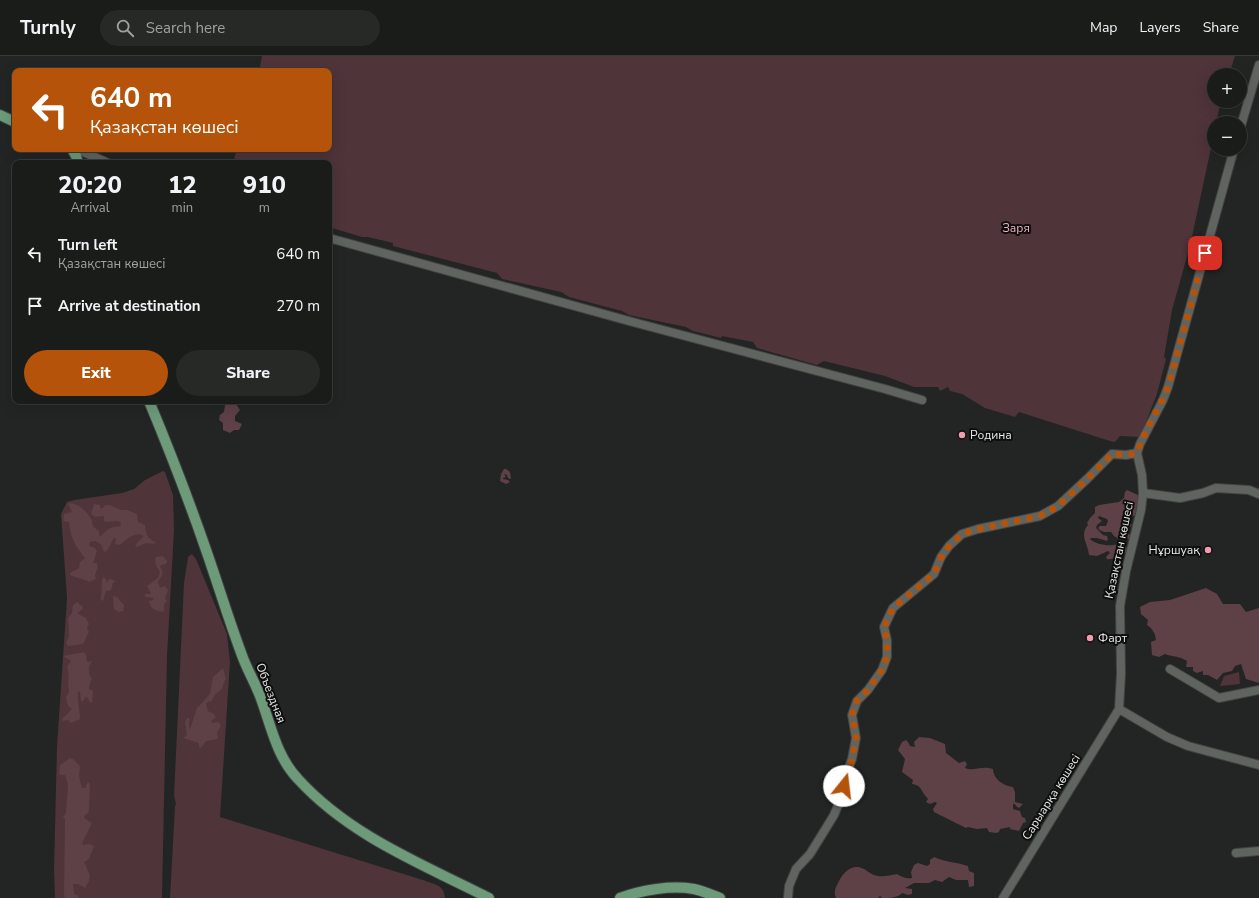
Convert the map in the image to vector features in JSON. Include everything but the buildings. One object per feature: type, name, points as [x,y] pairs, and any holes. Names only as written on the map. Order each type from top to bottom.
[{"type":"main road","points":[[0,115],[12,121]]},
{"type":"main road","name":"Объездная","points":[[150,404],[204,545],[244,660],[261,699],[276,745],[287,766],[298,780],[320,800],[370,838],[398,854],[488,898]]},
{"type":"main road","points":[[620,898],[666,889],[693,889],[703,891],[720,898]]},
{"type":"street","points":[[1244,116],[1259,65]]},
{"type":"street","points":[[84,152],[101,160]]},
{"type":"street","points":[[788,898],[789,886],[796,869],[810,854],[834,815],[842,796],[846,775],[852,760],[856,738],[852,715],[857,701],[868,690],[882,670],[887,657],[887,640],[884,627],[893,608],[934,574],[941,558],[949,546],[962,534],[978,529],[1040,516],[1058,506],[1112,454],[1126,455],[1137,453],[1168,387],[1232,156]]},
{"type":"street","points":[[332,239],[922,400]]},
{"type":"street","name":"Қазақстан көшесі","points":[[1119,709],[1121,674],[1120,606],[1126,571],[1141,510],[1143,493],[1142,475],[1137,453]]},
{"type":"street","points":[[1143,493],[1180,498],[1203,493],[1216,488],[1249,490],[1259,494]]},
{"type":"street","points":[[1170,669],[1219,698],[1259,690]]},
{"type":"street","points":[[1119,709],[1167,737],[1188,746],[1259,765]]},
{"type":"street","name":"Сарыарқа көшесі","points":[[1003,898],[1119,709]]},
{"type":"street","points":[[1236,853],[1259,852]]},
{"type":"green space","name":"Заря","points":[[262,56],[1235,56],[1231,68],[1207,68],[1207,108],[1219,108],[1218,116],[1207,116],[1207,156],[1209,156],[1190,246],[1172,310],[1164,357],[1166,359],[1157,394],[1140,437],[1120,436],[1113,442],[1019,412],[1015,417],[985,408],[962,394],[950,391],[948,387],[940,391],[938,387],[914,387],[885,376],[824,361],[817,365],[757,348],[753,342],[722,336],[721,338],[693,331],[686,327],[629,315],[622,311],[569,297],[561,292],[502,279],[497,273],[393,246],[393,243],[362,237],[332,228],[332,160],[234,160],[236,152],[332,152],[332,68],[260,68]]},
{"type":"green space","points":[[163,471],[165,472],[173,495],[174,530],[167,656],[162,898],[55,898],[54,870],[57,746],[67,598],[61,514],[67,502],[122,493],[134,489],[145,480]]},
{"type":"green space","points":[[192,554],[196,559],[227,634],[230,662],[220,817],[435,884],[441,887],[445,898],[170,898],[176,804],[174,796],[184,583],[188,557]]},
{"type":"green space","points":[[1239,672],[1240,684],[1220,686],[1224,676]]},
{"type":"shaded area","points":[[236,404],[240,410],[235,416],[235,421],[242,424],[239,430],[234,430],[230,433],[223,430],[223,423],[219,420],[220,415],[224,412],[225,405]]},
{"type":"shaded area","points":[[504,469],[510,472],[511,478],[508,478],[507,475],[504,474],[506,477],[503,479],[510,482],[506,484],[500,481],[501,474]]},
{"type":"shaded area","points":[[1127,490],[1140,496],[1141,501],[1137,506],[1138,514],[1136,516],[1129,515],[1127,520],[1132,525],[1127,528],[1126,532],[1134,537],[1133,539],[1125,539],[1123,537],[1119,539],[1111,532],[1101,531],[1098,528],[1100,526],[1106,526],[1108,521],[1107,519],[1099,516],[1098,518],[1102,521],[1096,528],[1103,535],[1107,536],[1108,539],[1107,541],[1097,538],[1090,539],[1104,545],[1123,544],[1128,549],[1127,552],[1121,558],[1110,559],[1107,559],[1106,557],[1110,553],[1108,551],[1097,556],[1089,555],[1084,532],[1088,525],[1087,523],[1095,513],[1095,507],[1119,502],[1124,498]]},
{"type":"shaded area","points":[[68,504],[80,506],[85,511],[101,536],[109,529],[120,526],[121,522],[106,522],[104,521],[104,516],[95,517],[91,514],[94,504],[100,505],[101,509],[106,505],[110,505],[121,510],[127,510],[137,514],[138,522],[145,525],[147,535],[155,542],[155,544],[146,543],[137,547],[135,545],[144,536],[137,534],[131,536],[120,545],[115,544],[116,538],[114,538],[105,552],[101,544],[95,541],[90,542],[89,546],[95,548],[97,551],[93,563],[97,563],[98,567],[95,575],[96,579],[89,582],[70,575],[70,573],[79,568],[80,562],[85,558],[74,542],[69,522],[63,521],[64,514],[72,512]]},
{"type":"shaded area","points":[[163,556],[167,563],[160,566],[163,573],[158,582],[160,588],[165,586],[168,590],[165,598],[167,601],[164,604],[164,611],[162,612],[155,610],[152,607],[149,601],[153,600],[154,598],[145,597],[145,594],[151,594],[147,586],[158,578],[160,572],[156,566],[155,559],[156,557]]},
{"type":"shaded area","points":[[103,577],[106,579],[107,583],[109,579],[116,581],[113,583],[111,590],[106,591],[103,601],[101,600]]},
{"type":"shaded area","points":[[1206,588],[1217,594],[1223,604],[1240,604],[1246,612],[1259,608],[1259,683],[1246,679],[1241,664],[1235,666],[1232,671],[1223,673],[1217,680],[1208,675],[1203,675],[1203,671],[1197,673],[1193,671],[1193,667],[1186,667],[1187,661],[1182,658],[1165,654],[1159,657],[1152,655],[1151,642],[1156,640],[1155,635],[1147,625],[1148,620],[1141,614],[1140,607],[1150,602],[1170,600]]},
{"type":"shaded area","points":[[113,596],[117,597],[124,605],[123,611],[118,612],[114,609]]},
{"type":"shaded area","points":[[77,602],[83,607],[82,610],[77,613],[86,618],[89,624],[87,629],[89,632],[83,644],[68,646],[66,643],[69,636],[68,618],[72,613],[73,605]]},
{"type":"shaded area","points":[[84,652],[87,662],[92,661],[89,667],[89,674],[92,679],[89,689],[93,691],[92,703],[86,697],[83,701],[81,701],[80,692],[78,691],[80,719],[71,723],[68,720],[63,721],[62,719],[72,709],[68,706],[66,697],[69,692],[67,667],[71,661],[63,656]]},
{"type":"shaded area","points":[[223,668],[226,679],[223,687],[214,696],[212,701],[206,704],[208,711],[216,717],[211,721],[212,723],[218,722],[221,725],[217,733],[218,739],[206,741],[201,748],[199,747],[199,743],[183,738],[187,735],[185,722],[187,718],[189,718],[190,729],[197,708],[210,694],[213,677]]},
{"type":"shaded area","points":[[919,737],[930,738],[945,744],[946,753],[959,763],[965,761],[967,764],[965,768],[993,769],[993,773],[997,779],[1006,785],[1013,787],[1015,792],[1015,802],[1023,804],[1019,808],[1013,804],[1013,809],[1020,811],[1026,822],[1023,823],[1019,831],[1010,829],[1010,827],[1000,829],[999,832],[996,833],[989,832],[987,828],[966,828],[934,812],[933,809],[937,803],[935,802],[930,804],[926,802],[928,799],[920,788],[917,785],[912,784],[913,780],[902,772],[905,759],[898,750],[902,742],[906,740],[910,746],[915,747],[914,742]]},
{"type":"shaded area","points":[[70,758],[80,766],[79,776],[82,788],[85,788],[88,782],[90,784],[89,811],[84,818],[92,823],[82,843],[83,845],[89,844],[94,846],[89,859],[84,862],[90,875],[89,881],[85,888],[78,884],[73,884],[74,894],[79,896],[78,898],[65,898],[64,896],[65,819],[63,817],[66,813],[68,784],[65,775],[59,774],[60,765]]},
{"type":"shaded area","points":[[934,857],[968,866],[969,871],[974,873],[974,886],[969,887],[968,880],[956,880],[949,877],[942,882],[935,880],[929,883],[914,883],[905,888],[912,889],[912,894],[908,895],[902,893],[896,897],[890,898],[882,898],[880,896],[878,898],[836,898],[835,896],[836,887],[839,881],[843,874],[849,869],[860,867],[878,876],[897,874],[904,878],[912,878],[911,872],[914,865],[918,863],[927,866],[930,864],[930,860]]},
{"type":"place","name":"Родина","points":[[962,435]]},
{"type":"place","name":"Нұршуақ","points":[[1208,550]]},
{"type":"place","name":"Фарт","points":[[1090,638]]},
{"type":"route","points":[[844,786],[846,775],[852,760],[856,738],[852,715],[857,701],[868,690],[882,670],[887,657],[887,640],[884,627],[893,608],[934,574],[941,558],[949,546],[962,534],[978,529],[1040,516],[1058,506],[1112,454],[1126,455],[1137,453],[1168,387],[1205,253]]}]
